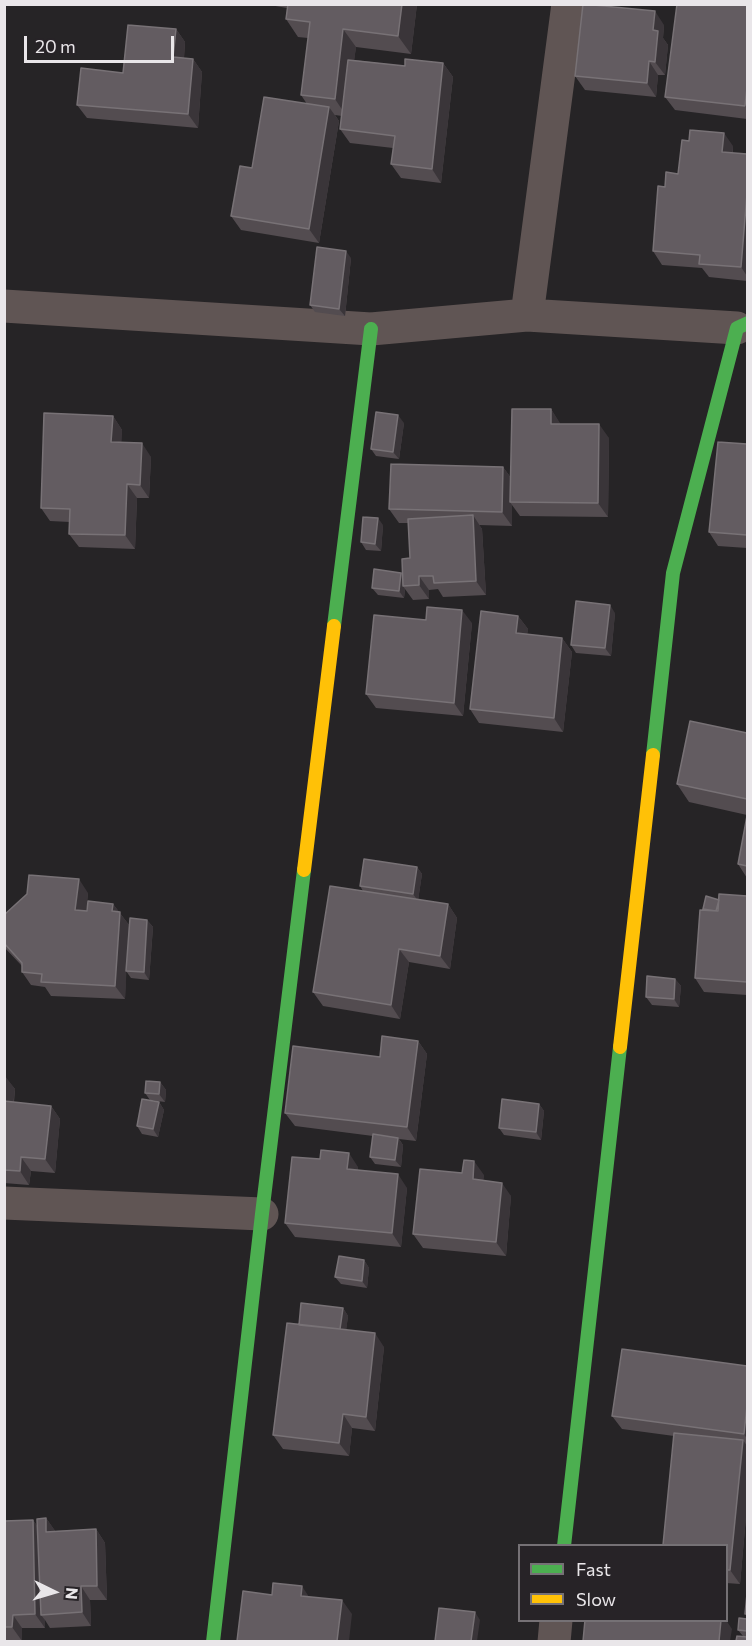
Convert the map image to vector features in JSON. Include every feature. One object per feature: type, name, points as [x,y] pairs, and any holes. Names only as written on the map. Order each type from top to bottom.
[{"type":"street","points":[[527,315],[568,4]]},
{"type":"street","points":[[4,306],[371,329],[527,315],[742,326],[673,573],[564,1544]]},
{"type":"street","points":[[213,1641],[262,1214],[371,329]]},
{"type":"street","points":[[4,1203],[262,1214]]},
{"type":"street","points":[[554,1641],[556,1622]]},
{"type":"building","points":[[288,4],[402,4],[398,36],[343,29],[335,99],[301,95],[310,22],[286,19]]},
{"type":"building","points":[[583,4],[655,11],[653,30],[658,31],[655,62],[649,61],[647,83],[575,76]]},
{"type":"building","points":[[677,4],[747,4],[745,106],[665,97]]},
{"type":"building","points":[[128,25],[176,29],[173,57],[193,59],[188,114],[77,105],[81,68],[123,73]]},
{"type":"building","points":[[405,59],[443,63],[432,169],[391,164],[395,136],[340,129],[348,60],[405,66]]},
{"type":"building","points":[[264,97],[329,107],[309,229],[231,216],[240,166],[252,168]]},
{"type":"building","points":[[690,130],[724,133],[722,152],[747,154],[747,194],[741,267],[699,264],[700,255],[653,251],[658,186],[665,187],[666,172],[678,174],[682,140],[689,141]]},
{"type":"building","points":[[317,247],[346,251],[339,309],[310,305]]},
{"type":"building","points":[[512,409],[551,409],[551,424],[599,424],[598,503],[510,502]]},
{"type":"building","points":[[376,412],[398,415],[393,452],[371,449]]},
{"type":"building","points":[[44,413],[113,416],[111,442],[142,443],[140,485],[127,484],[125,535],[69,534],[70,509],[41,508]]},
{"type":"building","points":[[718,442],[747,444],[747,535],[709,532]]},
{"type":"building","points":[[391,464],[503,467],[502,512],[389,509]]},
{"type":"building","points":[[473,515],[476,581],[434,583],[433,576],[419,576],[419,585],[403,586],[402,559],[410,558],[408,519]]},
{"type":"building","points":[[363,517],[378,518],[375,544],[361,542]]},
{"type":"building","points":[[374,569],[401,573],[399,591],[372,588]]},
{"type":"building","points":[[576,601],[610,605],[605,648],[571,645]]},
{"type":"building","points":[[427,607],[462,610],[454,703],[366,694],[374,615],[426,620]]},
{"type":"building","points":[[481,611],[518,616],[516,633],[562,638],[554,718],[470,709]]},
{"type":"building","points":[[690,721],[747,733],[747,799],[677,784]]},
{"type":"building","points":[[747,816],[747,866],[738,864]]},
{"type":"building","points":[[364,859],[417,867],[413,894],[360,886]]},
{"type":"building","points":[[29,875],[79,879],[75,910],[87,911],[88,901],[113,904],[112,911],[120,912],[115,986],[41,982],[42,974],[22,972],[22,963],[4,943],[4,915],[27,894]]},
{"type":"building","points":[[330,886],[448,904],[440,956],[399,949],[391,1005],[313,992]]},
{"type":"building","points":[[719,894],[747,896],[747,982],[695,978],[700,910],[718,911]]},
{"type":"building","points":[[706,896],[719,900],[716,911],[703,909]]},
{"type":"building","points":[[130,918],[147,920],[144,972],[126,971]]},
{"type":"building","points":[[647,976],[675,979],[674,999],[646,997]]},
{"type":"building","points":[[382,1036],[418,1041],[407,1127],[285,1113],[293,1046],[380,1057]]},
{"type":"building","points":[[146,1081],[160,1082],[159,1094],[145,1093]]},
{"type":"building","points":[[142,1099],[159,1102],[153,1129],[137,1126]]},
{"type":"building","points":[[502,1099],[539,1104],[536,1132],[499,1128]]},
{"type":"building","points":[[4,1101],[51,1106],[45,1159],[21,1157],[20,1171],[4,1170]]},
{"type":"building","points":[[373,1134],[398,1138],[395,1160],[370,1157]]},
{"type":"building","points":[[321,1150],[349,1153],[347,1169],[398,1174],[392,1233],[285,1223],[292,1157],[320,1159]]},
{"type":"building","points":[[464,1160],[474,1161],[473,1179],[502,1183],[496,1242],[413,1234],[420,1169],[462,1173]]},
{"type":"building","points":[[339,1256],[364,1260],[362,1281],[335,1277]]},
{"type":"building","points":[[301,1303],[343,1308],[340,1329],[299,1325]]},
{"type":"building","points":[[287,1323],[375,1333],[366,1417],[343,1414],[339,1443],[273,1435]]},
{"type":"building","points":[[622,1349],[747,1366],[744,1434],[612,1416]]},
{"type":"building","points":[[674,1433],[743,1440],[730,1570],[728,1570],[728,1544],[663,1544]]},
{"type":"building","points":[[46,1518],[46,1532],[96,1529],[97,1586],[81,1586],[82,1612],[41,1615],[37,1519]]},
{"type":"building","points":[[33,1520],[35,1614],[13,1615],[12,1627],[4,1627],[4,1521]]},
{"type":"building","points":[[273,1583],[302,1586],[301,1596],[342,1600],[337,1641],[237,1641],[243,1591],[272,1595]]},
{"type":"building","points":[[439,1608],[475,1612],[471,1641],[435,1641]]},
{"type":"building","points":[[739,1618],[747,1619],[747,1631],[738,1630]]},
{"type":"building","points":[[585,1622],[721,1622],[719,1641],[583,1641]]},
{"type":"building","points":[[737,1636],[747,1637],[747,1641],[736,1641]]},
{"type":"traffic: fast","points":[[653,755],[673,573],[737,328],[748,323]]},
{"type":"traffic: fast","points":[[334,626],[371,329]]},
{"type":"traffic: fast","points":[[213,1642],[304,870]]},
{"type":"traffic: fast","points":[[564,1544],[620,1047]]},
{"type":"traffic: slow","points":[[304,870],[334,626]]},
{"type":"traffic: slow","points":[[620,1047],[653,755]]}]
